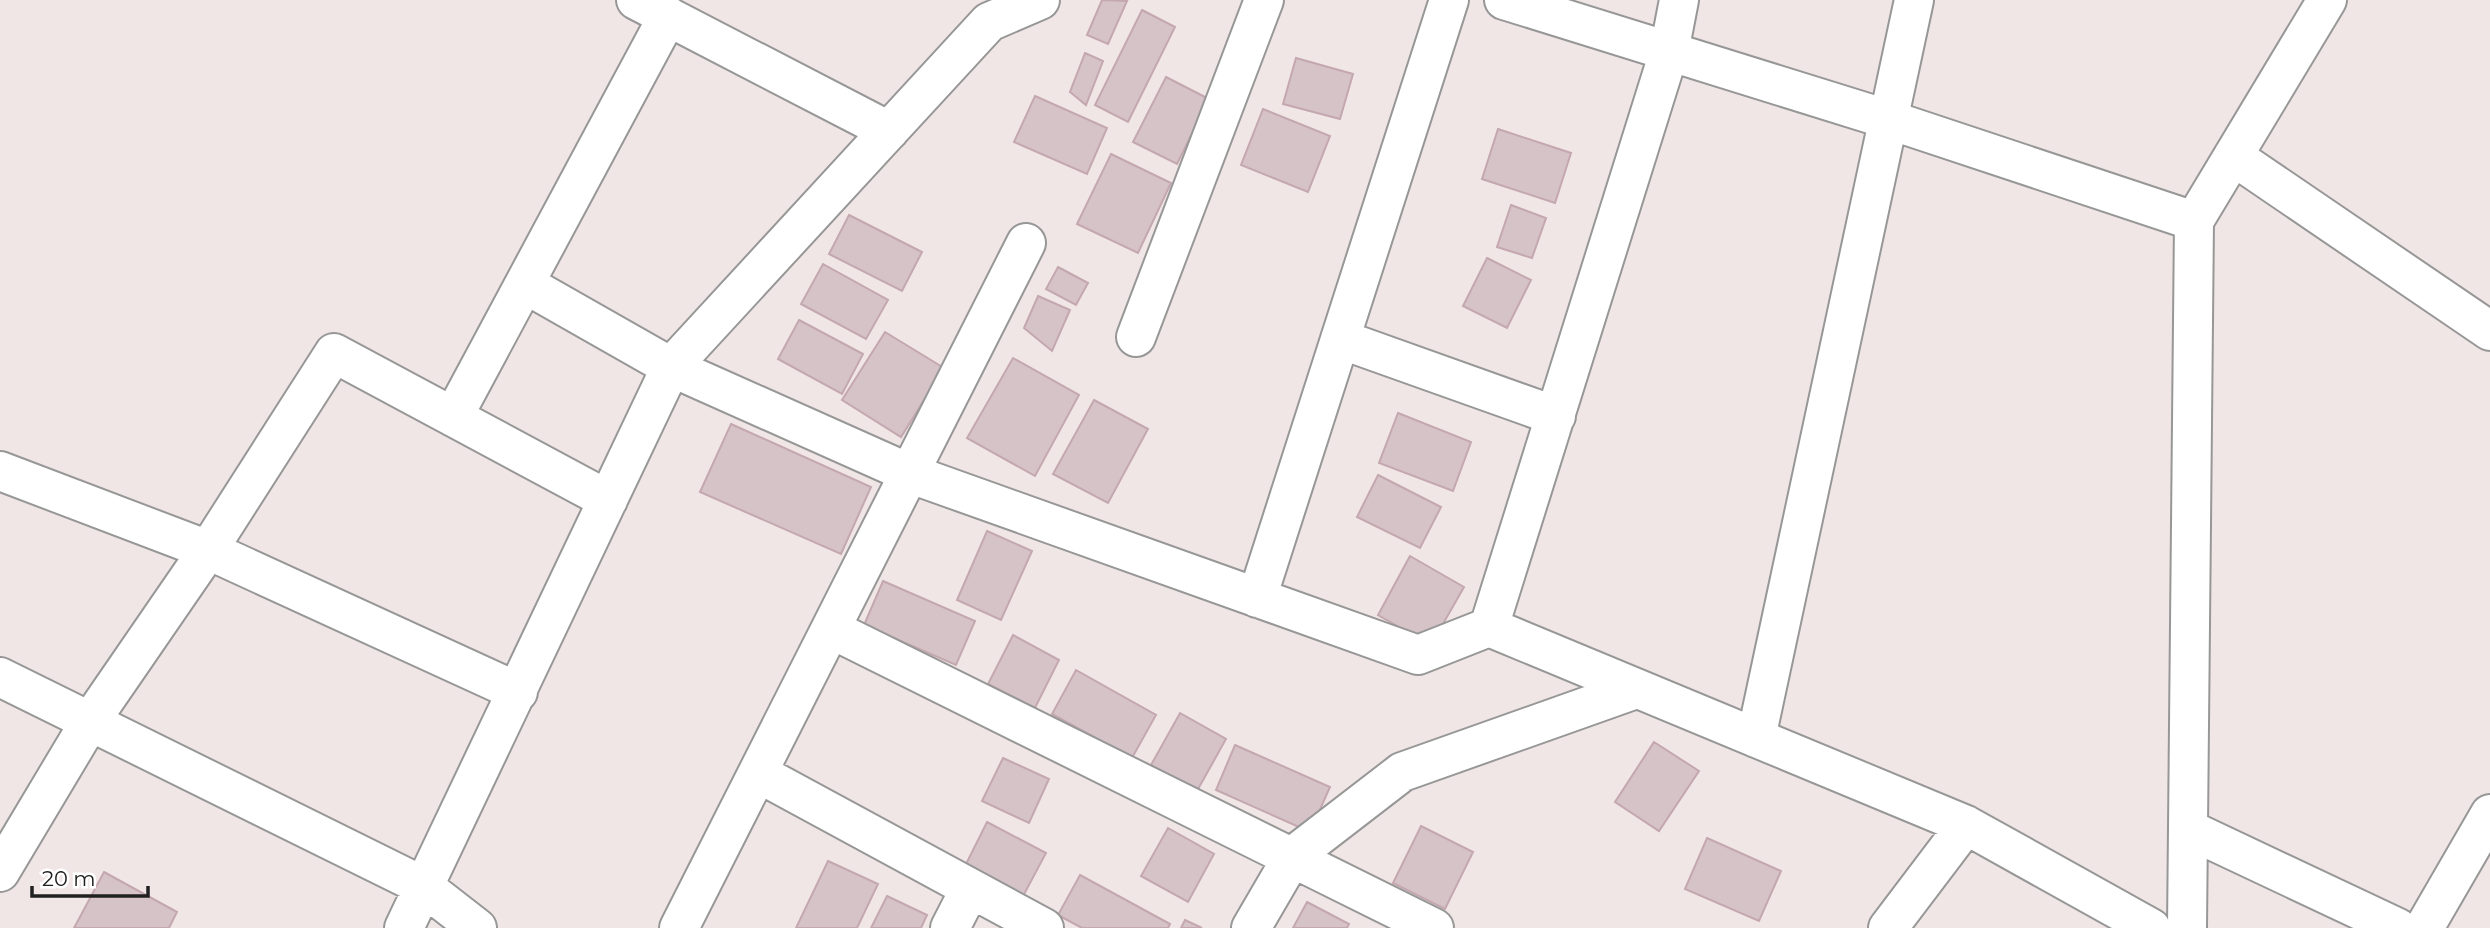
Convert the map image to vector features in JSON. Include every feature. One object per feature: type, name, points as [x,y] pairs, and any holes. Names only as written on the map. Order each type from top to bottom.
[{"type":"street","points":[[404,928],[671,367],[989,22],[1040,0]]},
{"type":"street","points":[[1136,337],[1264,0]]},
{"type":"street","points":[[1257,598],[1449,0]]},
{"type":"street","points":[[1503,0],[1890,120],[2194,220]]},
{"type":"street","points":[[1489,627],[1669,52],[1679,0]]},
{"type":"street","points":[[1756,738],[1914,0]]},
{"type":"street","points":[[2187,928],[2194,220],[2327,0]]},
{"type":"street","points":[[453,417],[525,284],[652,8],[889,131]]},
{"type":"street","points":[[2233,156],[2490,331]]},
{"type":"street","points":[[679,928],[1026,243]]},
{"type":"street","points":[[525,284],[671,367],[911,474],[1257,598],[1419,655],[1489,627],[1966,825],[2151,928]]},
{"type":"street","points":[[1340,339],[1556,416]]},
{"type":"street","points":[[0,872],[89,723],[208,550],[334,353],[608,500]]},
{"type":"street","points":[[0,471],[208,550],[518,692]]},
{"type":"street","points":[[831,629],[1434,928]]},
{"type":"street","points":[[0,677],[422,886],[477,928]]},
{"type":"street","points":[[1251,928],[1293,856],[1402,772],[1636,689]]},
{"type":"street","points":[[758,774],[1044,928]]},
{"type":"street","points":[[2424,928],[2490,814]]},
{"type":"street","points":[[1888,928],[1966,825]]},
{"type":"street","points":[[2188,828],[2398,928]]},
{"type":"street","points":[[950,928],[970,888]]},
{"type":"building","points":[[1102,0],[1127,1],[1108,44],[1087,35]]},
{"type":"building","points":[[1142,10],[1175,27],[1128,122],[1095,105]]},
{"type":"building","points":[[1085,53],[1103,61],[1086,105],[1070,92]]},
{"type":"building","points":[[1296,58],[1353,74],[1340,119],[1283,104]]},
{"type":"building","points":[[1166,77],[1209,99],[1177,164],[1133,142]]},
{"type":"building","points":[[1035,96],[1107,128],[1087,174],[1014,142]]},
{"type":"building","points":[[1263,109],[1330,136],[1308,192],[1241,165]]},
{"type":"building","points":[[1498,129],[1571,153],[1555,203],[1482,179]]},
{"type":"building","points":[[1111,154],[1171,183],[1138,253],[1077,224]]},
{"type":"building","points":[[1511,205],[1546,218],[1532,258],[1497,247]]},
{"type":"building","points":[[849,215],[922,252],[902,291],[829,254]]},
{"type":"building","points":[[1487,258],[1531,280],[1507,328],[1463,306]]},
{"type":"building","points":[[823,264],[888,300],[866,339],[801,304]]},
{"type":"building","points":[[1058,267],[1088,283],[1076,305],[1046,289]]},
{"type":"building","points":[[1038,296],[1070,310],[1052,351],[1024,328]]},
{"type":"building","points":[[799,320],[863,354],[842,394],[778,359]]},
{"type":"building","points":[[885,332],[944,368],[901,437],[842,400]]},
{"type":"building","points":[[1013,358],[1079,395],[1035,476],[967,438]]},
{"type":"building","points":[[1094,400],[1148,429],[1108,503],[1053,474]]},
{"type":"building","points":[[1398,413],[1471,442],[1453,491],[1379,463]]},
{"type":"building","points":[[731,424],[871,487],[841,554],[700,492]]},
{"type":"building","points":[[1378,475],[1441,507],[1420,548],[1357,517]]},
{"type":"building","points":[[987,531],[1032,551],[1001,620],[957,600]]},
{"type":"building","points":[[1410,556],[1464,587],[1431,645],[1378,615]]},
{"type":"building","points":[[883,581],[975,621],[956,665],[864,625]]},
{"type":"building","points":[[1013,635],[1059,660],[1035,708],[988,684]]},
{"type":"building","points":[[1076,670],[1156,715],[1132,758],[1052,714]]},
{"type":"building","points":[[1180,713],[1226,739],[1197,791],[1151,765]]},
{"type":"building","points":[[1654,742],[1699,771],[1659,831],[1615,802]]},
{"type":"building","points":[[1235,745],[1330,787],[1310,832],[1216,790]]},
{"type":"building","points":[[1003,758],[1049,779],[1029,823],[982,801]]},
{"type":"building","points":[[987,822],[1046,853],[1021,900],[963,870]]},
{"type":"building","points":[[1421,826],[1473,852],[1445,909],[1393,883]]},
{"type":"building","points":[[1168,828],[1214,854],[1188,902],[1141,876]]},
{"type":"building","points":[[1707,838],[1781,871],[1759,921],[1685,889]]},
{"type":"building","points":[[828,861],[878,884],[857,928],[796,928]]},
{"type":"building","points":[[104,872],[177,912],[169,928],[74,928]]},
{"type":"building","points":[[1080,875],[1170,924],[1168,928],[1082,928],[1058,915]]},
{"type":"building","points":[[887,896],[927,915],[921,928],[871,928]]},
{"type":"building","points":[[1307,902],[1349,924],[1347,928],[1293,928]]},
{"type":"building","points":[[1185,920],[1202,928],[1181,928]]}]
